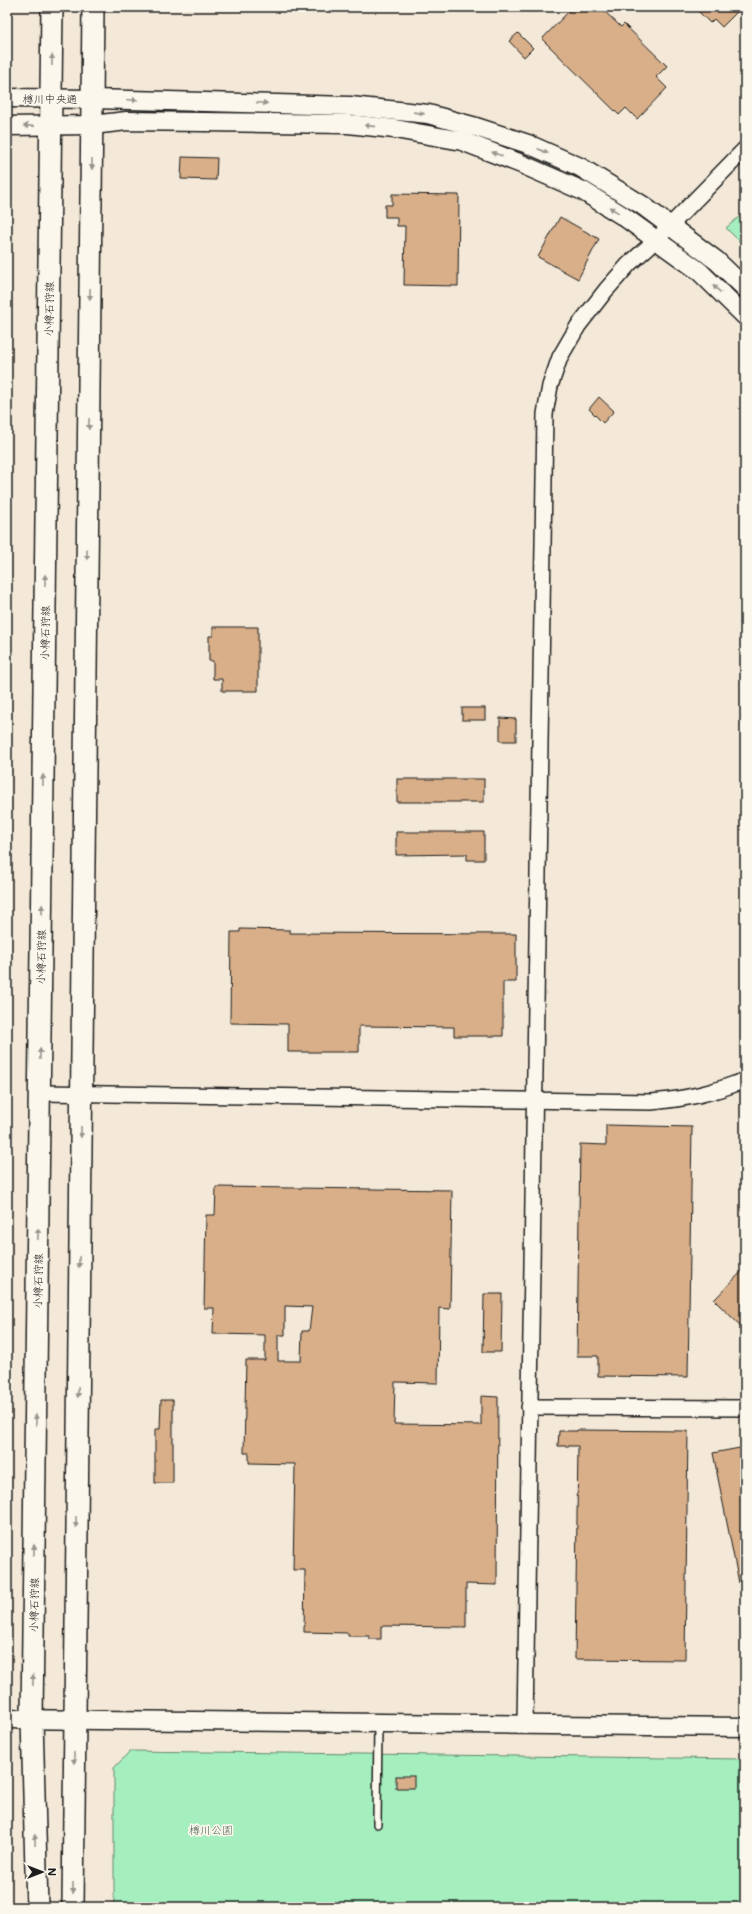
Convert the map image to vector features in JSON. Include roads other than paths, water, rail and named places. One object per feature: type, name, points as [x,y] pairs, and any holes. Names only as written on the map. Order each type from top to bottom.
[{"type":"main road","name":"小樽石狩線","points":[[37,1907],[32,1719],[52,7]]},
{"type":"main road","points":[[73,1907],[93,7]]},
{"type":"street","name":"樽川中央通","points":[[7,98],[350,106],[428,114],[476,127],[528,144],[580,167],[642,206],[670,226],[717,261],[745,288]]},
{"type":"street","points":[[7,126],[92,125],[127,121],[348,124],[395,129],[462,141],[519,163],[583,191],[624,216],[699,271],[745,316]]},
{"type":"street","points":[[525,1725],[533,1099],[545,414],[550,386],[560,357],[578,326],[625,269],[670,226],[745,149]]},
{"type":"street","points":[[40,1093],[533,1099],[651,1102],[692,1097],[715,1092],[745,1080]]},
{"type":"street","points":[[529,1407],[745,1408]]},
{"type":"street","points":[[7,1719],[745,1727]]},
{"type":"lane","points":[[377,1824],[378,1724]]},
{"type":"park label","name":"樽川公園","points":[[211,1830]]}]
